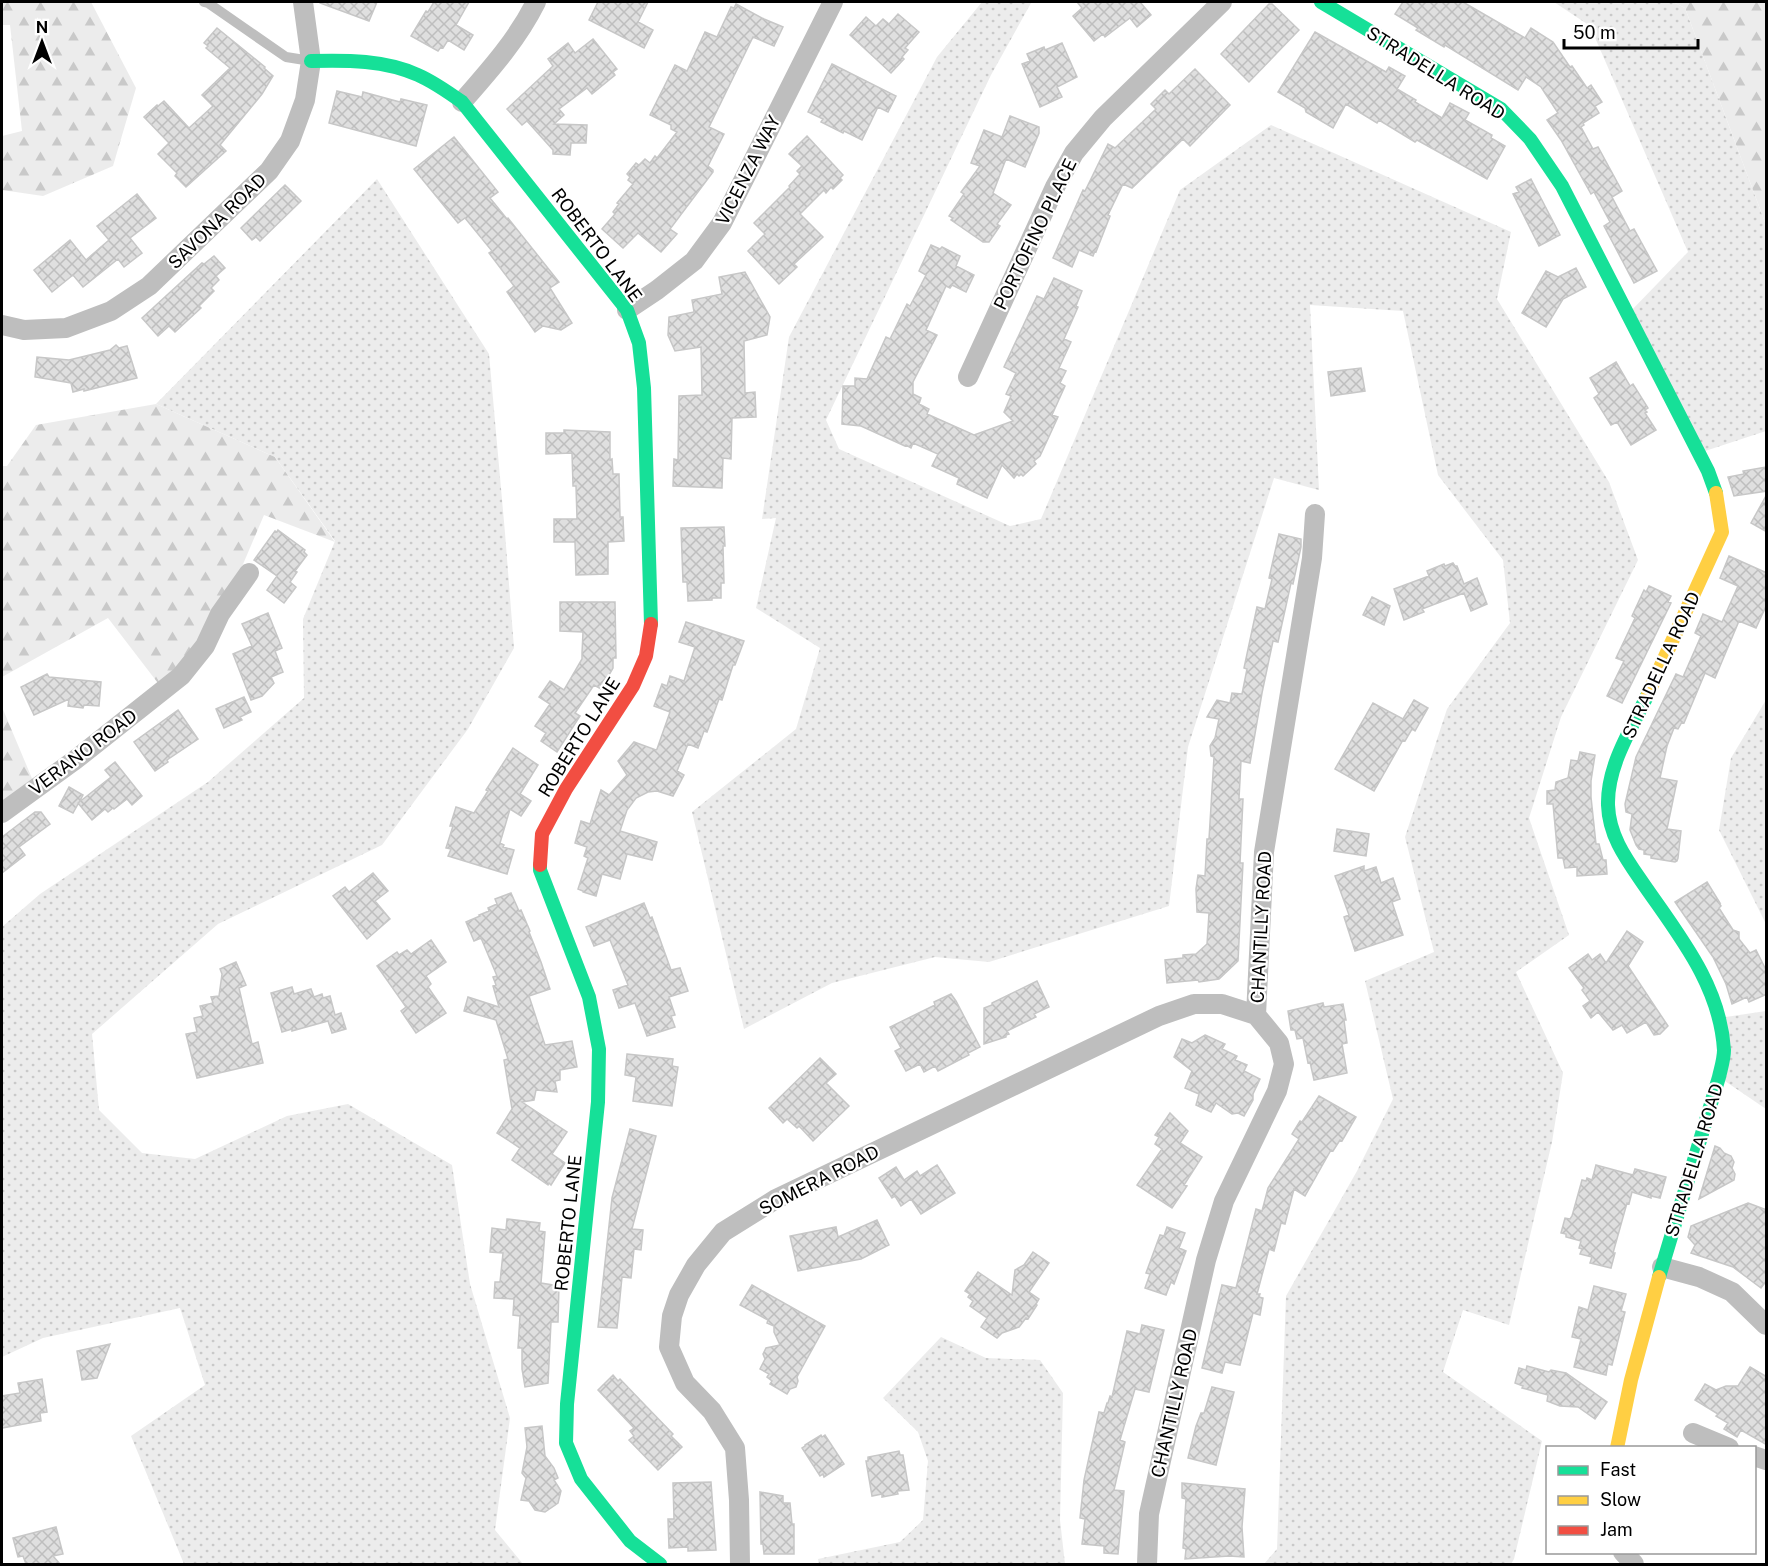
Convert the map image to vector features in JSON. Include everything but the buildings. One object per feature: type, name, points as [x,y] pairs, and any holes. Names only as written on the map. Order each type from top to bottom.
[{"type":"street","name":"SAVONA ROAD","points":[[2,325],[24,330],[66,328],[111,311],[149,286],[269,171],[290,141],[305,100],[311,62],[303,2]]},
{"type":"street","points":[[462,102],[499,60],[536,2]]},
{"type":"street","name":"VICENZA WAY","points":[[627,310],[694,261],[722,223],[833,2]]},
{"type":"street","name":"PORTOFINO PLACE","points":[[968,377],[1055,187],[1074,153],[1104,118],[1221,2]]},
{"type":"street","name":"STRADELLA ROAD","points":[[1321,2],[1501,109],[1530,139],[1562,186],[1708,471],[1718,500],[1722,532],[1659,672],[1616,760],[1610,783],[1608,804],[1611,828],[1622,853],[1698,964],[1711,991],[1719,1018],[1724,1052],[1719,1077],[1630,1380],[1617,1446]]},
{"type":"street","name":"ROBERTO LANE","points":[[311,62],[348,60],[392,65],[429,80],[462,102],[627,310],[639,343],[644,388],[651,623],[646,656],[633,686],[566,789],[542,834],[540,870],[589,997],[598,1049],[598,1102],[567,1404],[566,1443],[581,1479],[630,1540],[660,1564]]},
{"type":"street","name":"CHANTILLY ROAD","points":[[1147,1564],[1149,1514],[1206,1260],[1224,1201],[1277,1091],[1284,1064],[1279,1043],[1256,1015],[1264,852],[1312,558],[1314,514]]},
{"type":"street","name":"VERANO ROAD","points":[[2,813],[75,760],[181,676],[205,646],[220,614],[249,573]]},
{"type":"street","name":"SOMERA ROAD","points":[[740,1564],[735,1448],[712,1411],[685,1383],[669,1347],[672,1316],[679,1295],[696,1265],[723,1232],[776,1199],[1159,1016],[1194,1004],[1222,1004],[1256,1015]]},
{"type":"street","points":[[1662,1267],[1699,1277],[1732,1292],[1767,1325]]},
{"type":"street","points":[[1693,1433],[1724,1446]]},
{"type":"lane","points":[[204,2],[286,57],[311,62]]},
{"type":"green space","points":[[2,2],[91,2],[136,88],[113,166],[43,196],[2,190],[2,136],[22,131],[10,25],[2,25]]},
{"type":"green space","points":[[982,2],[1031,3],[991,75],[826,420],[839,449],[1010,526],[1041,519],[1180,190],[1271,125],[1511,232],[1497,299],[1609,482],[1638,560],[1561,717],[1529,818],[1569,935],[1516,972],[1563,1073],[1552,1142],[1509,1325],[1463,1310],[1443,1372],[1542,1441],[1511,1564],[1264,1564],[1277,1549],[1286,1296],[1357,1171],[1393,1099],[1365,981],[1434,952],[1405,837],[1447,709],[1510,623],[1503,560],[1438,475],[1403,311],[1310,305],[1319,490],[1274,478],[1188,747],[1169,906],[989,962],[935,957],[832,983],[744,1029],[692,812],[796,729],[820,648],[756,608],[776,518],[762,519],[789,337],[937,57]]},
{"type":"green space","points":[[1554,2],[1673,2],[1685,8],[1766,225],[1766,431],[1699,453],[1628,314],[1688,252],[1590,26]]},
{"type":"green space","points":[[1673,2],[1766,2],[1766,225],[1685,8]]},
{"type":"green space","points":[[377,179],[489,354],[514,648],[468,729],[382,845],[218,924],[92,1034],[99,1110],[142,1153],[195,1159],[287,1116],[348,1104],[452,1165],[470,1284],[510,1418],[495,1530],[523,1564],[184,1564],[131,1436],[205,1385],[180,1308],[43,1338],[2,1357],[2,927],[40,894],[208,782],[304,698],[303,619],[335,541],[275,457],[156,404]]},
{"type":"green space","points":[[156,404],[275,457],[335,542],[264,515],[232,590],[164,691],[108,618],[2,677],[2,466],[7,466],[36,425]]},
{"type":"green space","points":[[1766,700],[1766,924],[1719,830],[1731,758]]},
{"type":"green space","points":[[2,707],[36,788],[2,813]]},
{"type":"green space","points":[[1766,1011],[1766,1109],[1719,1077],[1719,1018]]},
{"type":"green space","points":[[941,1337],[986,1358],[1040,1360],[1063,1393],[1060,1520],[1065,1564],[819,1564],[818,1559],[900,1542],[923,1520],[928,1461],[918,1432],[883,1398]]},
{"type":"traffic: fast","points":[[1321,2],[1501,109],[1530,139],[1562,186],[1708,471],[1716,493]]},
{"type":"traffic: fast","points":[[311,61],[352,61],[392,66],[424,78],[462,102],[627,310],[639,343],[644,388],[651,624]]},
{"type":"traffic: fast","points":[[1648,694],[1616,761],[1609,790],[1608,805],[1611,826],[1623,853],[1694,959],[1705,980],[1721,1026],[1724,1050],[1719,1077],[1659,1277]]},
{"type":"traffic: fast","points":[[540,865],[589,997],[599,1049],[598,1102],[567,1404],[566,1443],[581,1479],[630,1541],[660,1564]]},
{"type":"traffic: slow","points":[[1648,694],[1722,532],[1716,493]]},
{"type":"traffic: slow","points":[[1617,1446],[1631,1380],[1659,1277]]},
{"type":"traffic: jam","points":[[540,865],[542,834],[566,789],[633,686],[646,656],[651,624]]}]
